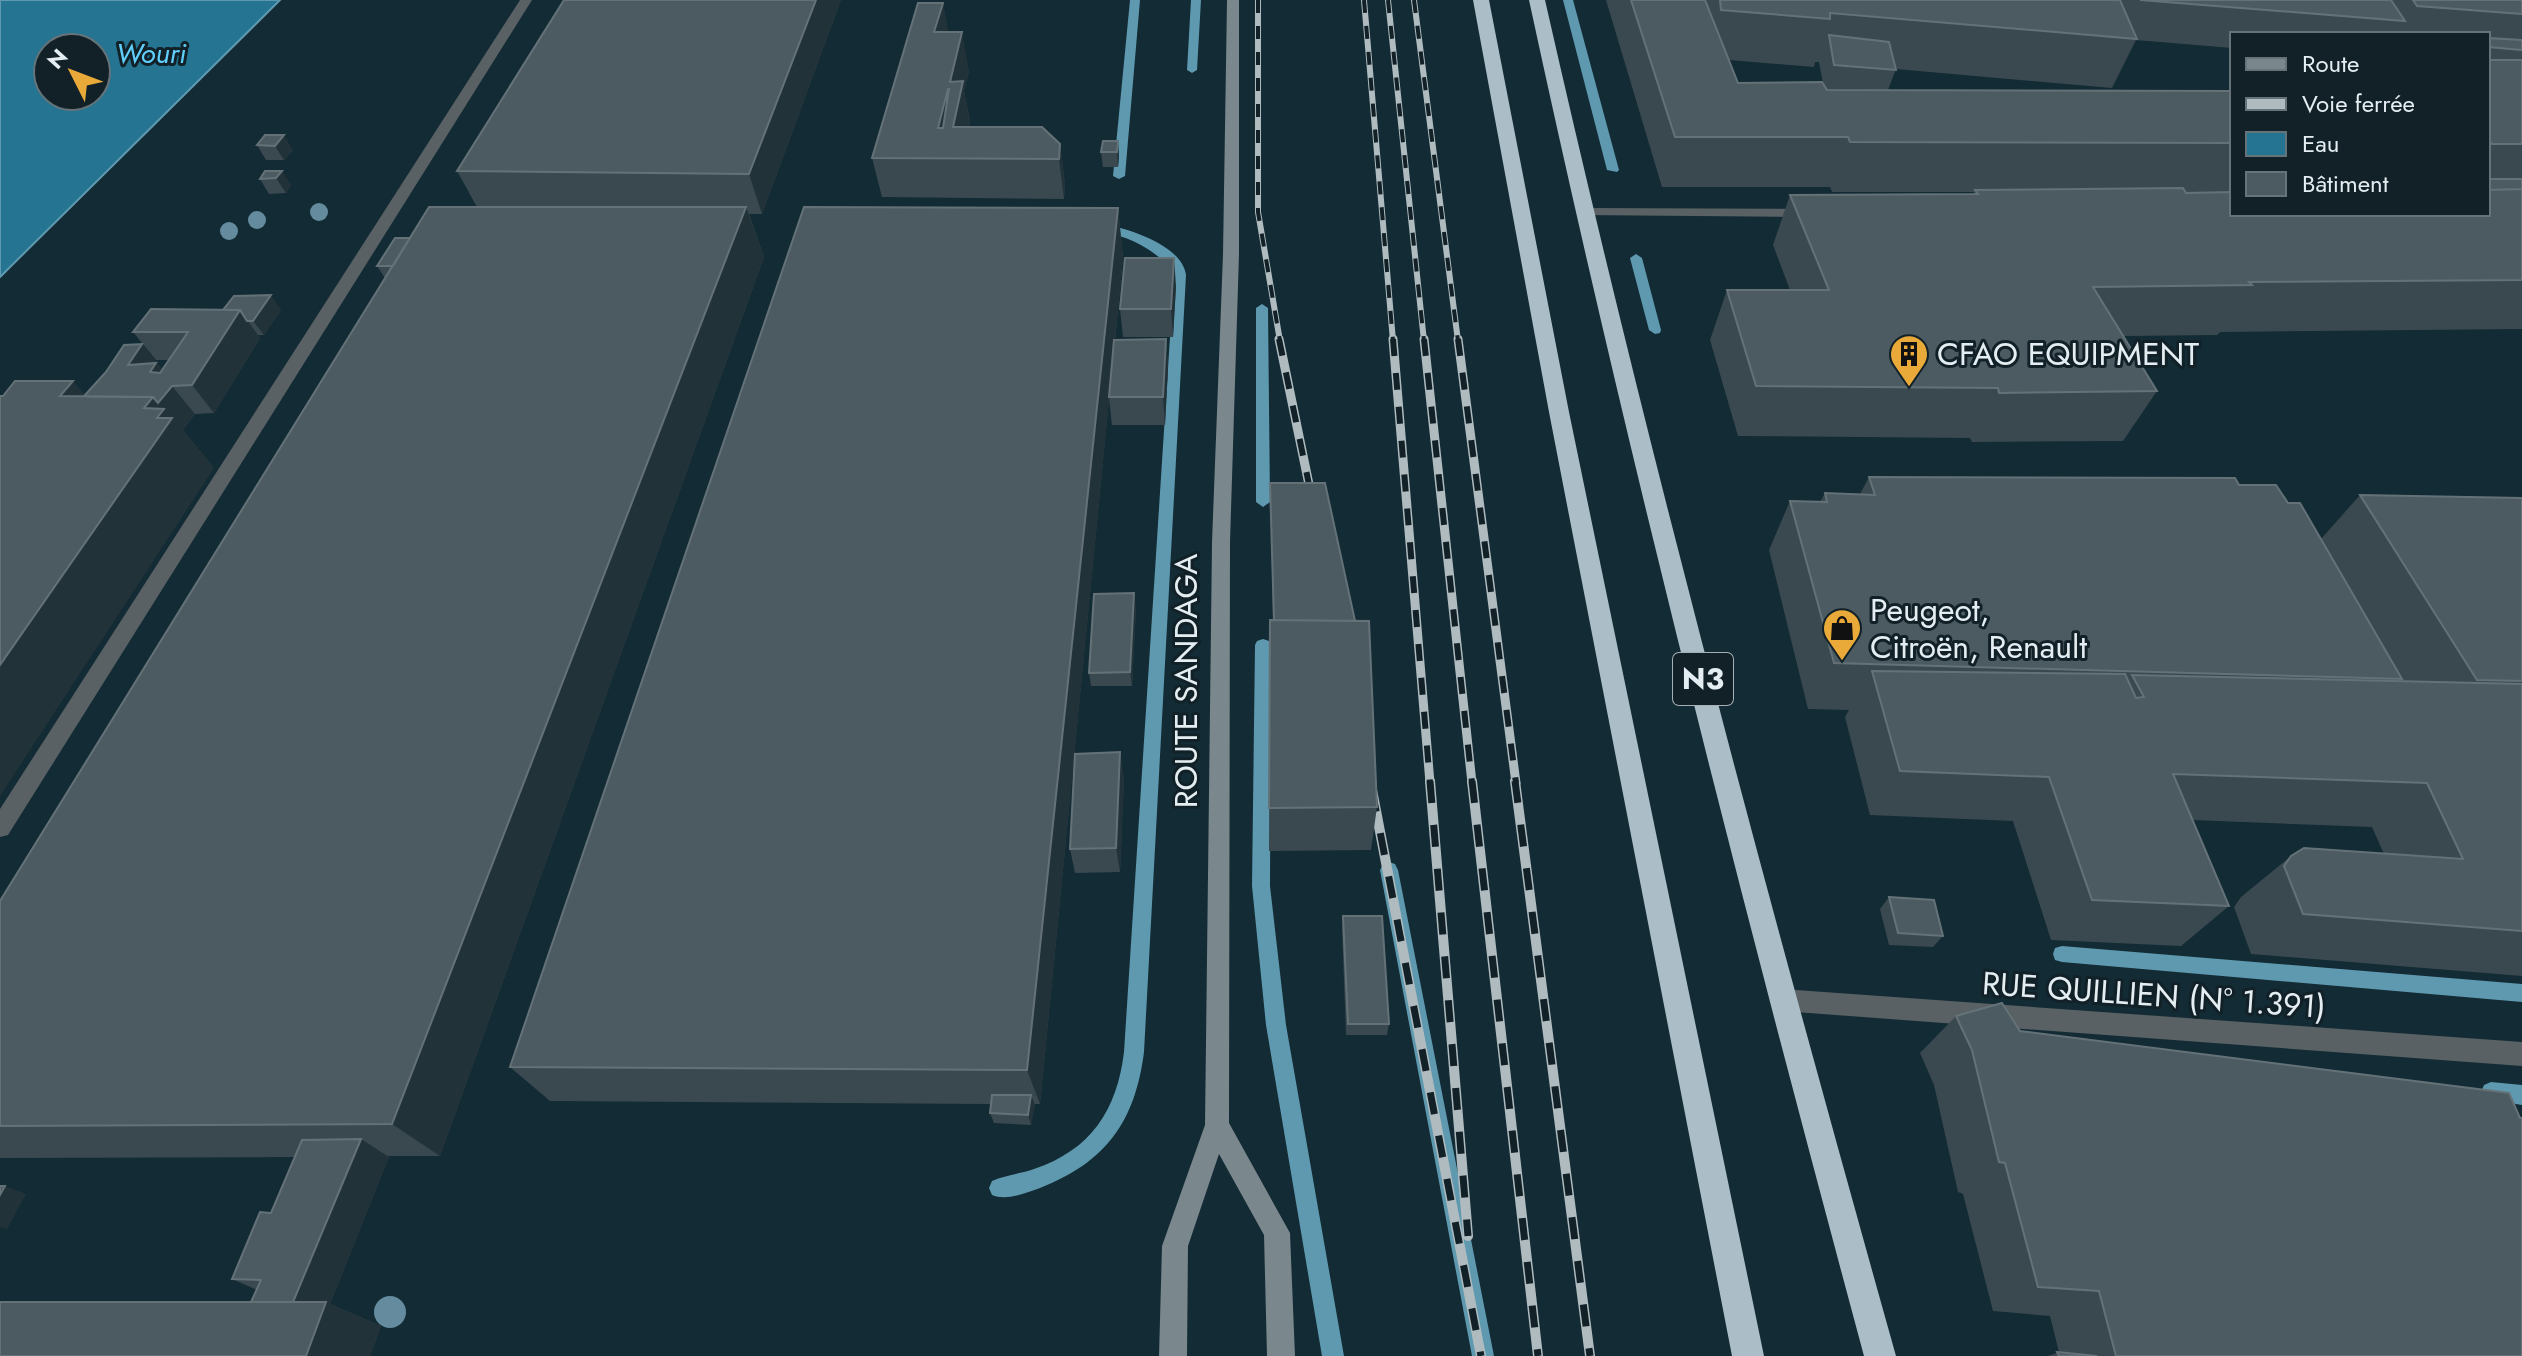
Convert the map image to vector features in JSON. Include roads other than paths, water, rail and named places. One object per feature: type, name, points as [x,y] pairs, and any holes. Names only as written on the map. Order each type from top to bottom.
[{"type":"highway","points":[[1481,0],[1559,412],[1748,1356]]},
{"type":"highway","name":"N3","points":[[1537,0],[1584,212],[1782,1000],[1880,1356]]},
{"type":"street","points":[[0,828],[342,285],[526,0]]},
{"type":"street","name":"ROUTE SANDAGA","points":[[1173,1356],[1175,1246],[1217,1125],[1221,542],[1231,254],[1233,0]]},
{"type":"street","points":[[1584,212],[1823,213]]},
{"type":"street","name":"RUE QUILLIEN (N° 1.391)","points":[[1782,1000],[2522,1054]]},
{"type":"street","points":[[1217,1125],[1277,1233],[1281,1356]]},
{"type":"water","name":"Wouri","points":[[0,0],[280,0],[0,277]]},
{"type":"waterway","points":[[1119,176],[1135,0]]},
{"type":"waterway","points":[[1192,70],[1196,0]]},
{"type":"waterway","points":[[1568,0],[1613,170]]},
{"type":"waterway","points":[[999,1188],[1053,1172],[1070,1163],[1099,1139],[1121,1108],[1130,1081],[1134,1052],[1180,275],[1179,268],[1143,239],[1124,231],[1098,227]]},
{"type":"waterway","points":[[1636,258],[1655,330]]},
{"type":"waterway","points":[[1262,308],[1263,502]]},
{"type":"waterway","points":[[1263,645],[1261,886],[1276,1025],[1333,1356]]},
{"type":"waterway","points":[[1389,870],[1483,1356]]},
{"type":"waterway","points":[[2062,954],[2324,977]]},
{"type":"waterway","points":[[2327,978],[2522,993]]},
{"type":"waterway","points":[[2491,1092],[2522,1095]]},
{"type":"railway","points":[[1258,0],[1258,212],[1280,341]]},
{"type":"railway","points":[[1364,0],[1393,341]]},
{"type":"railway","points":[[1388,0],[1424,341]]},
{"type":"railway","points":[[1414,0],[1458,341]]},
{"type":"railway","points":[[1279,339],[1313,504]]},
{"type":"railway","points":[[1393,339],[1430,783]]},
{"type":"railway","points":[[1424,339],[1472,783]]},
{"type":"railway","points":[[1458,339],[1516,783]]},
{"type":"railway","points":[[1430,781],[1468,1236]]},
{"type":"railway","points":[[1472,781],[1538,1356]]},
{"type":"railway","points":[[1515,781],[1590,1356]]},
{"type":"railway","points":[[1372,790],[1481,1356]]},
{"type":"place","name":"CFAO EQUIPMENT","points":[[1909,388]]},
{"type":"place","name":"Peugeot, Citroën, Renault","points":[[1842,662]]}]
